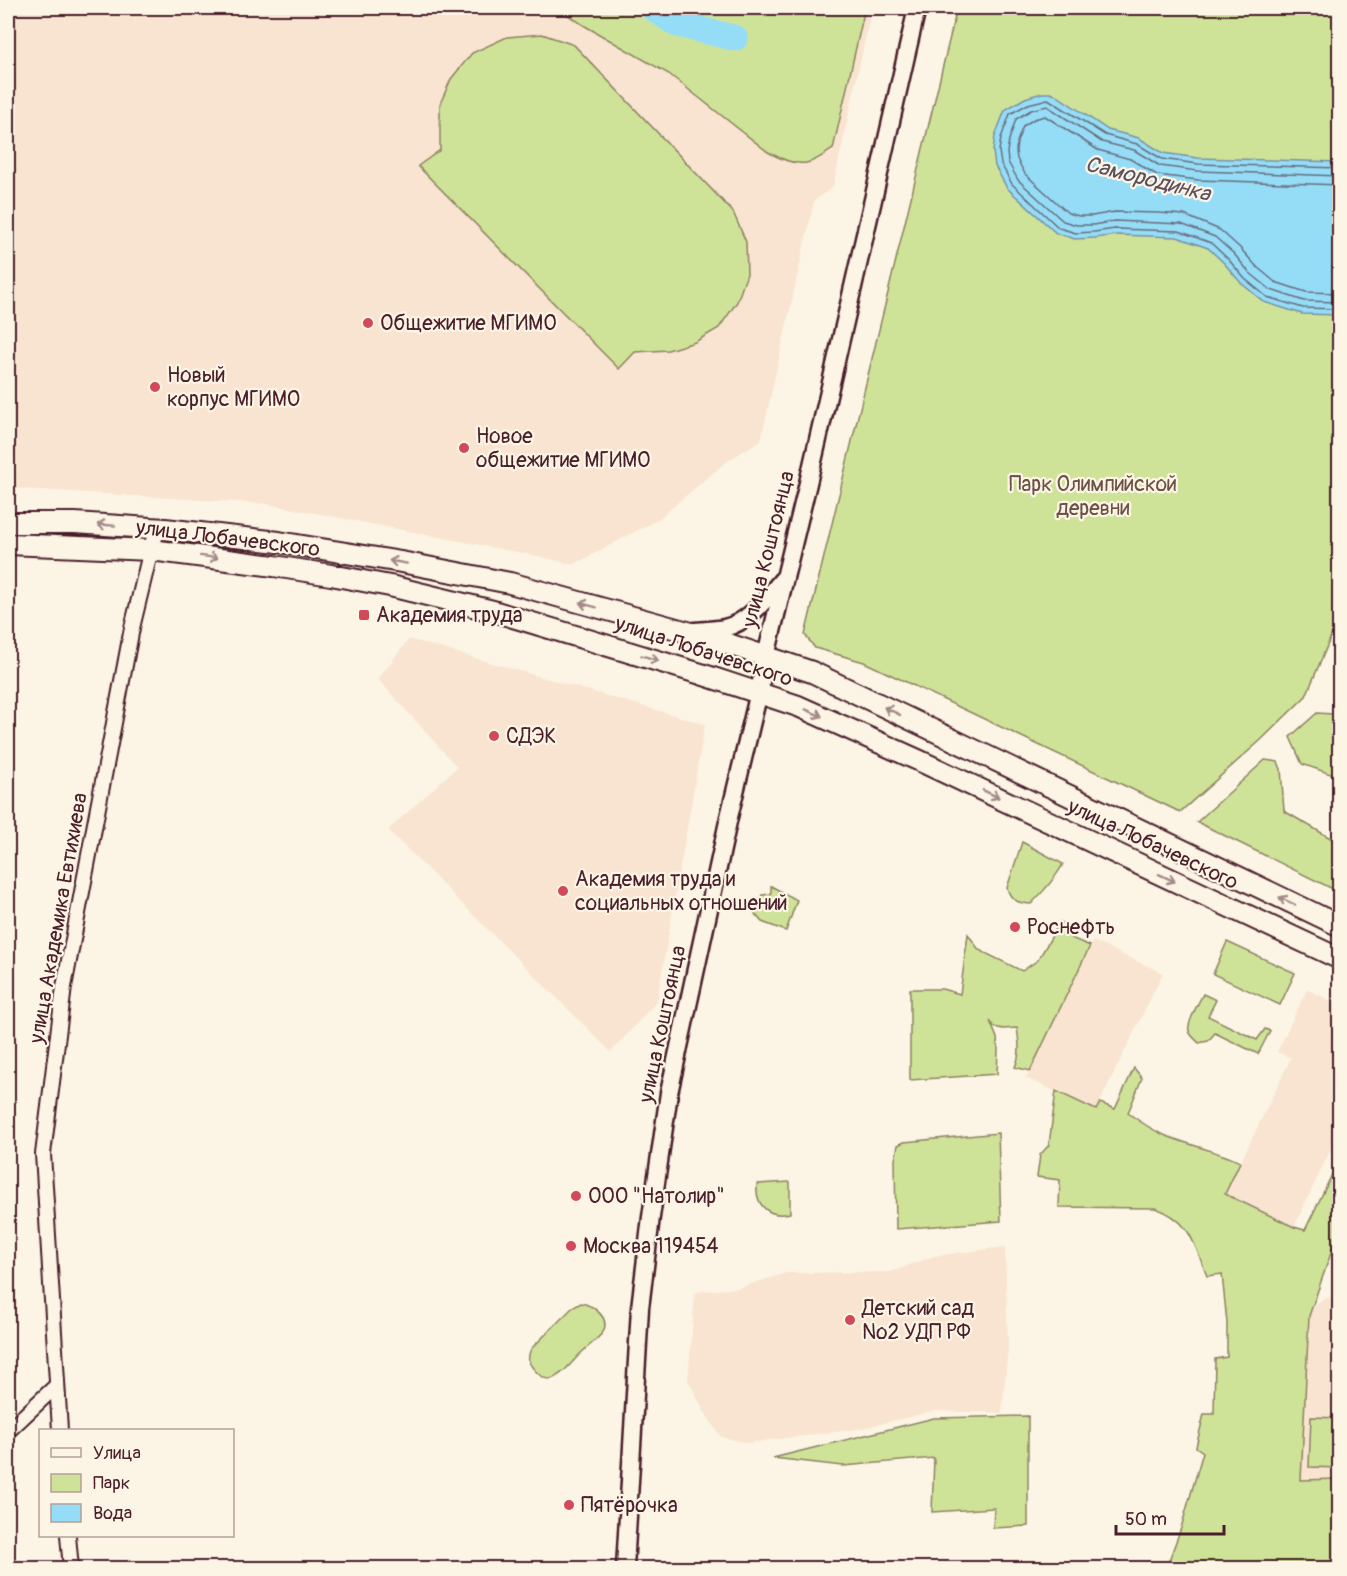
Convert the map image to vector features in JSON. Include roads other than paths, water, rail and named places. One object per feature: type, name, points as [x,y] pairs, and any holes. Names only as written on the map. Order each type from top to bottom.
[{"type":"main road","name":"улица Лобачевского","points":[[8,523],[75,523],[165,529],[279,542],[401,562],[510,583],[766,656],[822,677],[1340,926]]},
{"type":"main road","name":"улица Лобачевского","points":[[8,544],[151,550],[320,573],[494,610],[759,692],[798,706],[918,760],[1340,959]]},
{"type":"street","name":"улица Коштоянца","points":[[625,1569],[640,1308],[669,1093],[729,817],[917,8]]},
{"type":"street","name":"улица Академика Евтихиева","points":[[60,1429],[43,1154],[64,987],[132,628],[153,541],[157,534],[165,529]]},
{"type":"street","points":[[685,632],[724,628],[736,624],[763,602],[785,577]]},
{"type":"street","points":[[8,1431],[57,1385]]},
{"type":"street","points":[[68,1537],[70,1569]]},
{"type":"water","points":[[1042,93],[1056,95],[1108,130],[1139,138],[1163,153],[1198,158],[1339,162],[1339,315],[1302,314],[1264,302],[1241,283],[1208,248],[1177,237],[1116,235],[1075,239],[1056,233],[1007,188],[995,166],[993,151],[995,136],[1005,110],[1025,98]]},
{"type":"waterway","name":"Самородинка","points":[[653,8],[676,24],[735,38]]},
{"type":"place","name":"Общежитие МГИМО","points":[[368,323]]},
{"type":"place","name":"Новый корпус МГИМО","points":[[155,387]]},
{"type":"place","name":"Новое общежитие МГИМО","points":[[464,448]]},
{"type":"place","name":"Академия труда","points":[[364,615]]},
{"type":"place","name":"СДЭК","points":[[494,736]]},
{"type":"place","name":"Академия труда и социальных отношений","points":[[563,891]]},
{"type":"place","name":"Роснефть","points":[[1015,927]]},
{"type":"place","name":"ООО \"Натолир\"","points":[[576,1196]]},
{"type":"place","name":"Москва 119454","points":[[571,1246]]},
{"type":"place","name":"Детский сад №2 УДП РФ","points":[[850,1320]]},
{"type":"place","name":"Пятёрочка","points":[[569,1505]]},
{"type":"park label","name":"Парк Олимпийской деревни","points":[[1093,496]]}]
